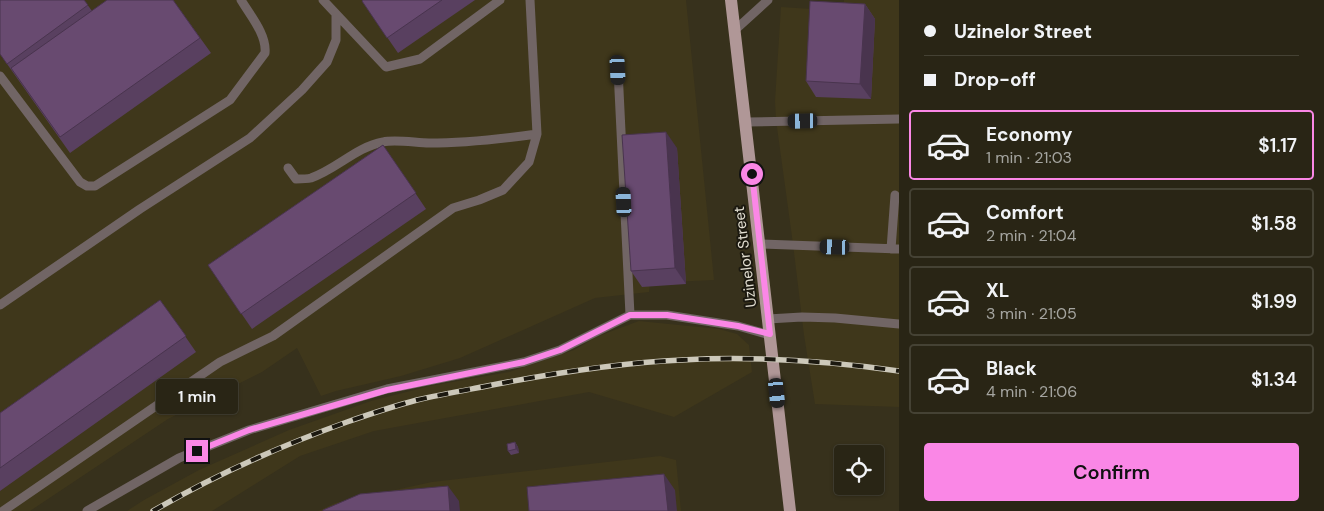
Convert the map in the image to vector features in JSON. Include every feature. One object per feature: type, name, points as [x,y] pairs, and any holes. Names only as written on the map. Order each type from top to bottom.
[{"type":"main road","name":"Uzinelor Street","points":[[731,0],[790,511]]},
{"type":"lane","points":[[0,76],[80,182],[88,186],[95,186],[230,100],[265,53],[266,46],[264,37],[240,0]]},
{"type":"lane","points":[[323,0],[386,67],[420,59],[500,0]]},
{"type":"lane","points":[[3,511],[220,362],[273,336],[453,208],[503,190],[529,162],[537,134],[530,0]]},
{"type":"lane","points":[[735,30],[768,0]]},
{"type":"lane","points":[[0,305],[140,209],[250,138],[302,90],[327,62],[336,40],[336,14]]},
{"type":"lane","points":[[618,70],[630,315]]},
{"type":"lane","points":[[746,122],[899,119]]},
{"type":"lane","points":[[288,168],[296,179],[310,178],[367,147],[384,141],[430,143],[537,134]]},
{"type":"lane","points":[[760,244],[895,249],[895,196]]},
{"type":"lane","points":[[87,511],[179,458],[249,430],[387,390],[524,362],[560,350],[630,315],[667,315],[738,326],[770,334]]},
{"type":"lane","points":[[768,319],[835,318],[899,324]]},
{"type":"shaded area","points":[[0,0],[686,0],[714,280],[650,283],[649,292],[595,298],[460,358],[401,376],[321,396],[297,348],[262,372],[168,419],[30,511],[0,511]]},
{"type":"shaded area","points":[[844,0],[899,0],[899,407],[815,404],[804,335],[776,120],[775,101],[781,7],[843,11]]},
{"type":"shaded area","points":[[639,321],[719,329],[737,334],[749,345],[752,372],[674,417],[589,392],[374,431],[300,456],[212,511],[127,511],[199,470],[289,430],[371,401],[430,386],[509,372],[574,350],[596,337]]},
{"type":"shaded area","points":[[660,456],[676,460],[681,511],[318,511],[335,503],[432,482]]},
{"type":"building","points":[[0,0],[84,0],[88,5],[7,64],[0,54]]},
{"type":"building","points":[[107,0],[173,0],[200,38],[60,137],[11,68]]},
{"type":"building","points":[[363,0],[442,0],[387,38]]},
{"type":"building","points":[[810,1],[865,4],[860,84],[806,81]]},
{"type":"building","points":[[666,132],[675,268],[631,271],[622,135]]},
{"type":"building","points":[[383,145],[416,193],[241,314],[208,265]]},
{"type":"building","points":[[160,300],[186,336],[0,468],[0,413]]},
{"type":"building","points":[[515,442],[516,449],[508,451],[507,444]]},
{"type":"building","points":[[664,474],[668,511],[529,511],[527,487]]},
{"type":"building","points":[[448,486],[450,511],[323,511],[360,494]]},
{"type":"railway","points":[[153,511],[200,485],[248,462],[347,422],[417,400],[507,382],[607,366],[657,361],[709,359],[791,360],[899,371]]},
{"type":"route","points":[[197,451],[249,430],[387,390],[524,362],[560,350],[630,315],[667,315],[738,326],[770,334],[752,174]]}]
